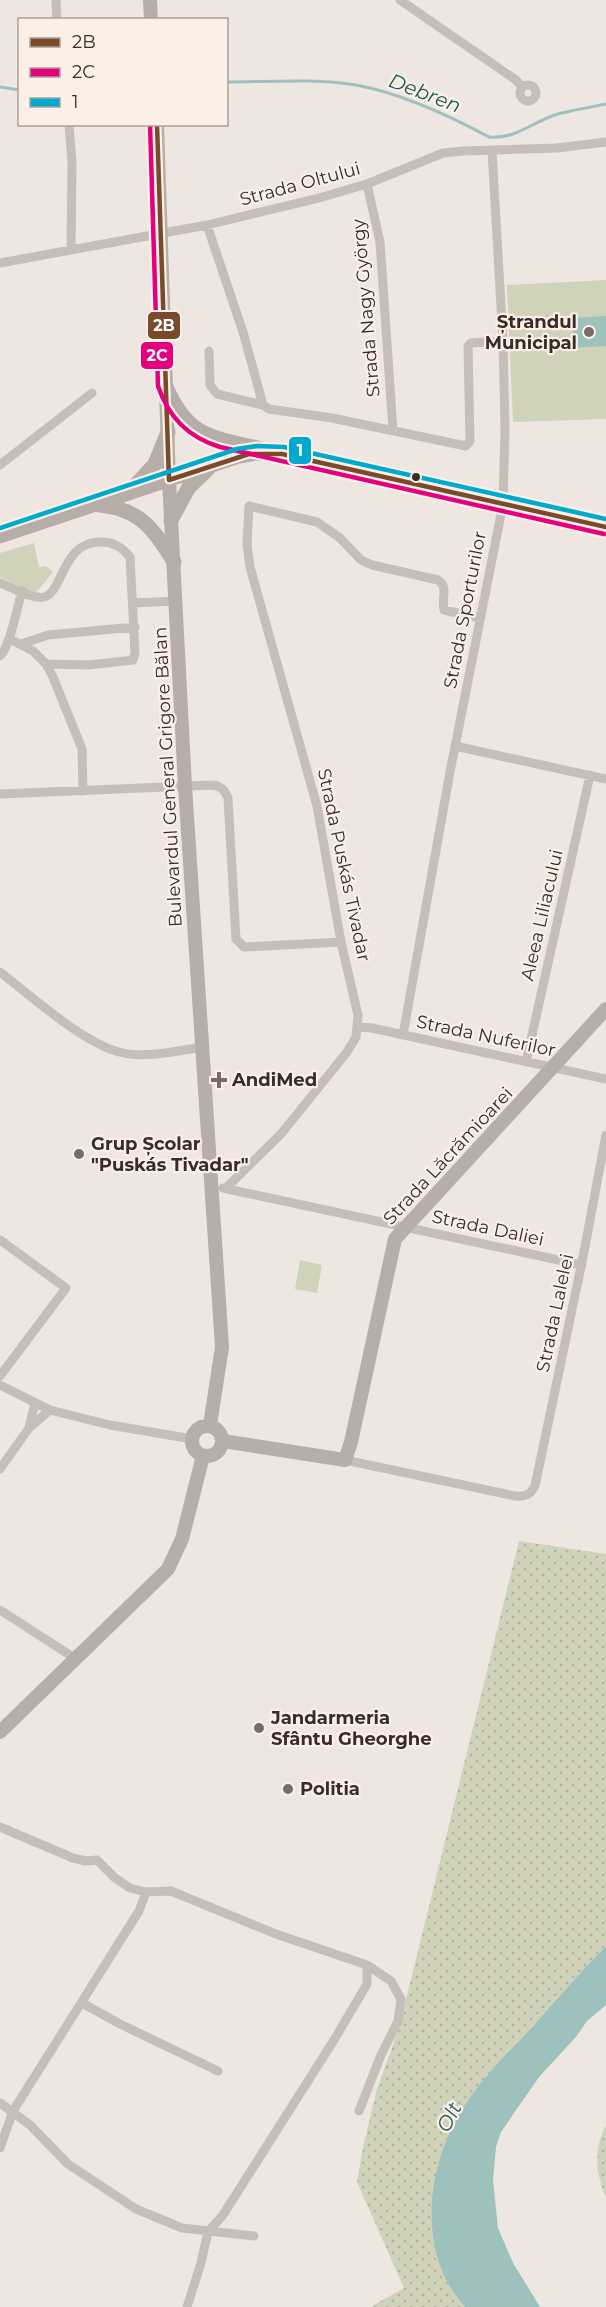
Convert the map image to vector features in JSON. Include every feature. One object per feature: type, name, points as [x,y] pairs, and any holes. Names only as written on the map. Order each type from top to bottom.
[{"type":"main road","points":[[150,0],[151,18]]},
{"type":"main road","name":"Bulevardul General Grigore Bălan","points":[[157,126],[169,480],[185,786],[202,1047],[219,1188],[222,1347],[210,1425]]},
{"type":"main road","points":[[165,385],[186,422],[199,432],[222,440],[606,527]]},
{"type":"main road","points":[[124,495],[150,472],[158,460],[168,432]]},
{"type":"main road","points":[[0,536],[213,465],[257,453],[282,454]]},
{"type":"main road","points":[[171,520],[189,487],[213,465]]},
{"type":"main road","points":[[96,505],[118,508],[140,518],[154,531],[174,562]]},
{"type":"main road","name":"Strada Lăcrămioarei","points":[[345,1460],[351,1442],[391,1248],[395,1239],[606,1009]]},
{"type":"main road","points":[[210,1425],[221,1433],[223,1441],[216,1454],[203,1456],[194,1449],[193,1434],[200,1427],[210,1425]]},
{"type":"main road","points":[[223,1441],[345,1460]]},
{"type":"main road","points":[[0,1732],[168,1569],[182,1539],[203,1456]]},
{"type":"street","points":[[56,0],[57,18]]},
{"type":"street","points":[[400,0],[516,80],[522,87]]},
{"type":"street","points":[[69,126],[72,163],[71,250]]},
{"type":"street","name":"Strada Oltului","points":[[0,263],[207,225],[319,198],[367,184],[443,153],[557,148],[606,142]]},
{"type":"street","name":"Strada Sporturilor","points":[[403,1035],[454,746],[503,504],[505,429],[503,340],[492,152]]},
{"type":"street","name":"Strada Nagy György","points":[[367,184],[380,242],[393,430]]},
{"type":"street","points":[[207,225],[243,332],[262,402],[269,409],[393,430],[466,446],[469,444],[468,346],[471,343],[503,340]]},
{"type":"street","points":[[209,351],[210,385],[216,394],[262,402]]},
{"type":"street","points":[[0,465],[93,393]]},
{"type":"street","name":"Strada Puskás Tivadar","points":[[219,1188],[280,1134],[352,1046],[358,1027],[356,1001],[342,942],[317,806],[250,567],[247,544],[249,507],[317,522],[331,531],[361,560],[372,565],[438,580],[443,583],[445,589],[444,610],[480,618]]},
{"type":"street","points":[[0,583],[36,597],[43,597],[49,595],[71,556],[88,544],[104,542],[124,549],[130,557],[135,627],[133,660],[89,665],[46,664]]},
{"type":"street","points":[[0,656],[8,646],[22,591]]},
{"type":"street","points":[[134,603],[176,601]]},
{"type":"street","points":[[21,644],[48,635],[135,627]]},
{"type":"street","points":[[10,639],[33,651],[46,664],[53,677],[82,749],[83,791]]},
{"type":"street","points":[[454,746],[606,779]]},
{"type":"street","name":"Aleea Liliacului","points":[[526,1062],[590,775]]},
{"type":"street","points":[[0,794],[219,786],[228,798],[236,939],[244,947],[342,942]]},
{"type":"street","points":[[0,972],[49,1011],[106,1048],[120,1053],[139,1054],[202,1047]]},
{"type":"street","name":"Strada Nuferilor","points":[[358,1027],[606,1079]]},
{"type":"street","name":"Strada Lalelei","points":[[345,1460],[515,1496],[528,1495],[536,1486],[602,1178],[606,1135]]},
{"type":"street","name":"Strada Daliei","points":[[219,1188],[582,1265]]},
{"type":"street","points":[[0,1240],[66,1288],[0,1376]]},
{"type":"street","points":[[0,1385],[50,1410],[110,1425],[192,1439]]},
{"type":"street","points":[[29,1428],[35,1403]]},
{"type":"street","points":[[0,1469],[29,1428],[50,1410]]},
{"type":"street","points":[[0,1610],[76,1659]]},
{"type":"street","points":[[0,1827],[73,1858],[86,1862],[97,1860],[115,1878],[130,1888],[146,1892],[171,1891],[276,1934],[367,1965],[391,1981],[401,1999],[398,2021],[381,2055],[359,2111]]},
{"type":"street","points":[[0,2148],[13,2111],[140,1911],[146,1892]]},
{"type":"street","points":[[187,2307],[201,2264],[208,2232],[223,2215],[340,2031],[367,1984],[367,1965]]},
{"type":"street","points":[[82,2003],[218,2071]]},
{"type":"street","points":[[0,2103],[30,2125],[68,2164],[136,2209],[182,2228],[254,2236]]},
{"type":"green space","points":[[606,280],[606,419],[513,422],[507,285]]},
{"type":"green space","points":[[34,543],[39,567],[46,566],[53,572],[35,594],[0,577],[0,553]]},
{"type":"green space","points":[[300,1260],[322,1265],[317,1293],[295,1289]]},
{"type":"green space","points":[[519,1541],[606,1554],[606,1946],[485,2079],[467,2102],[448,2137],[434,2187],[432,2213],[434,2239],[440,2264],[450,2287],[465,2307],[373,2307],[404,2288],[357,2182],[363,2147],[377,2089],[399,2028]]},
{"type":"green space","points":[[606,2125],[606,2198],[597,2161],[599,2143]]},
{"type":"water","name":"Ștrandul Municipal","points":[[606,316],[606,346],[574,348],[572,318]]},
{"type":"water","points":[[606,1946],[606,2005],[587,2021],[575,2038],[539,2077],[501,2132],[496,2147],[493,2180],[498,2228],[513,2263],[540,2307],[465,2307],[450,2286],[439,2264],[433,2239],[434,2187],[439,2162],[448,2138],[467,2102],[485,2079]]},
{"type":"waterway","name":"Debren","points":[[228,82],[308,81],[356,85],[424,106],[489,137],[507,136],[555,115],[606,104]]},
{"type":"waterway","name":"Debren","points":[[0,87],[18,90]]},
{"type":"transit line","name":"2C","points":[[150,126],[158,386],[168,408],[181,425],[198,438],[220,447],[604,534]]},
{"type":"transit line","name":"2B","points":[[157,126],[169,480],[249,454],[282,454],[606,527]]},
{"type":"transit line","name":"1","points":[[0,528],[237,449],[257,446],[284,447],[606,519]]},
{"type":"place","name":"Ștrandul Municipal","points":[[589,332]]},
{"type":"place","name":"AndiMed","points":[[219,1080]]},
{"type":"place","name":"Grup Școlar \"Puskás Tivadar\"","points":[[79,1154]]},
{"type":"place","name":"Jandarmeria Sfântu Gheorghe","points":[[259,1728]]},
{"type":"place","name":"Politia","points":[[288,1789]]},
{"type":"water label","name":"Olt","points":[[449,2117]]}]
